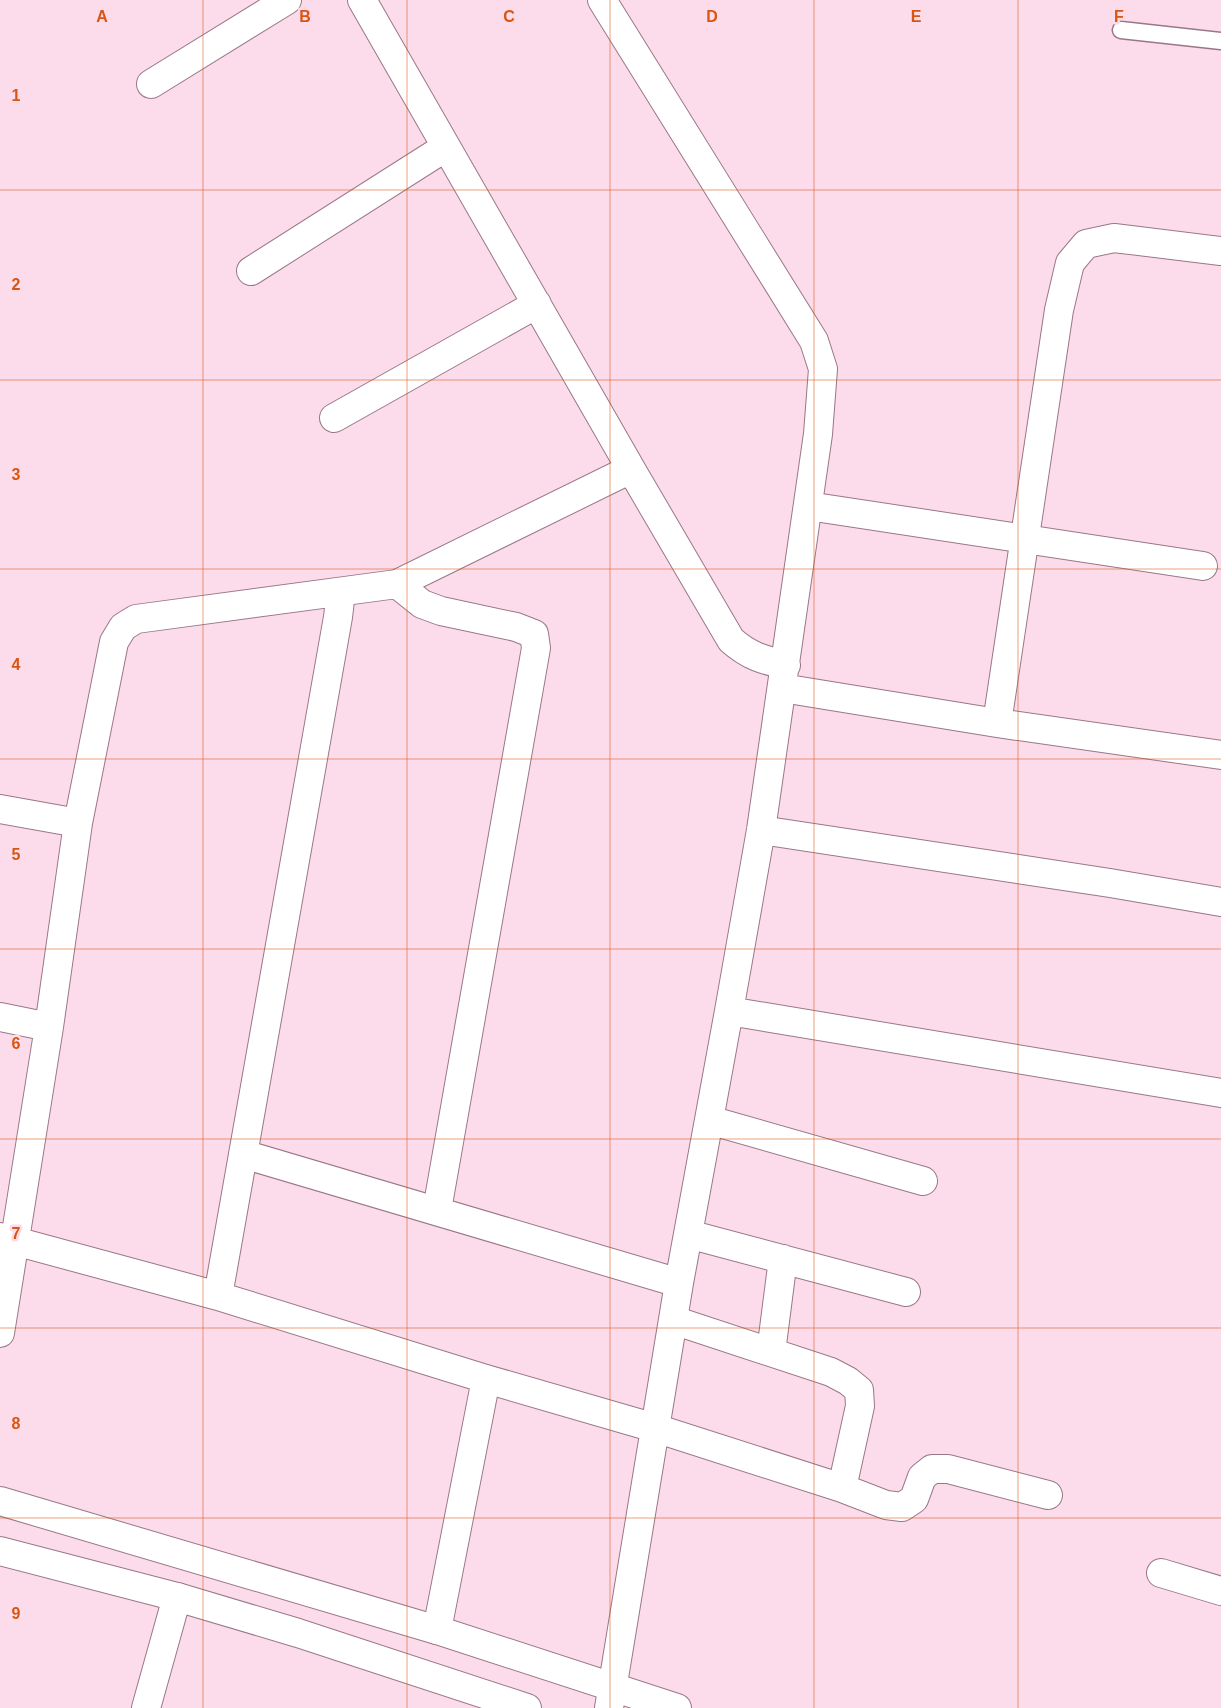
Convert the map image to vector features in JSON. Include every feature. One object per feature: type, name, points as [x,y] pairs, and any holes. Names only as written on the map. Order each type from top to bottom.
[{"type":"street","points":[[151,84],[287,0]]},
{"type":"street","points":[[362,0],[731,640],[744,652],[762,660],[784,677],[997,723],[1221,755]]},
{"type":"street","points":[[602,0],[814,341],[823,369],[818,434],[761,830],[679,1283],[611,1698]]},
{"type":"street","points":[[251,271],[446,147]]},
{"type":"street","points":[[997,723],[1059,310],[1070,263],[1086,244],[1114,238],[1221,251]]},
{"type":"street","points":[[334,418],[537,304]]},
{"type":"street","points":[[0,1333],[8,1239],[49,1026],[78,823],[114,642],[123,627],[136,619],[397,584],[631,469]]},
{"type":"street","points":[[808,506],[1203,566]]},
{"type":"street","points":[[397,584],[422,604],[441,611],[516,628],[534,634],[536,648],[437,1210]]},
{"type":"street","points":[[218,1296],[341,592]]},
{"type":"street","points":[[0,808],[78,823]]},
{"type":"street","points":[[761,830],[1110,883],[1221,902]]},
{"type":"street","points":[[729,1011],[1221,1092]]},
{"type":"street","points":[[0,1017],[49,1026]]},
{"type":"street","points":[[709,1120],[923,1181]]},
{"type":"street","points":[[243,1154],[679,1283]]},
{"type":"street","points":[[688,1234],[906,1292]]},
{"type":"street","points":[[8,1239],[218,1296],[486,1379],[655,1428],[886,1504],[902,1506],[914,1499],[922,1477],[932,1469],[948,1469],[1048,1495]]},
{"type":"street","points":[[771,1352],[783,1259]]},
{"type":"street","points":[[674,1320],[831,1372],[848,1380],[859,1390],[860,1406],[842,1488]]},
{"type":"street","points":[[437,1630],[486,1379]]},
{"type":"street","points":[[0,1501],[437,1630],[611,1698],[676,1708]]},
{"type":"street","points":[[0,1551],[177,1597],[298,1633],[528,1708]]},
{"type":"street","points":[[1161,1573],[1221,1592]]},
{"type":"street","points":[[146,1708],[177,1597]]},
{"type":"lane","points":[[1121,30],[1221,41]]}]
